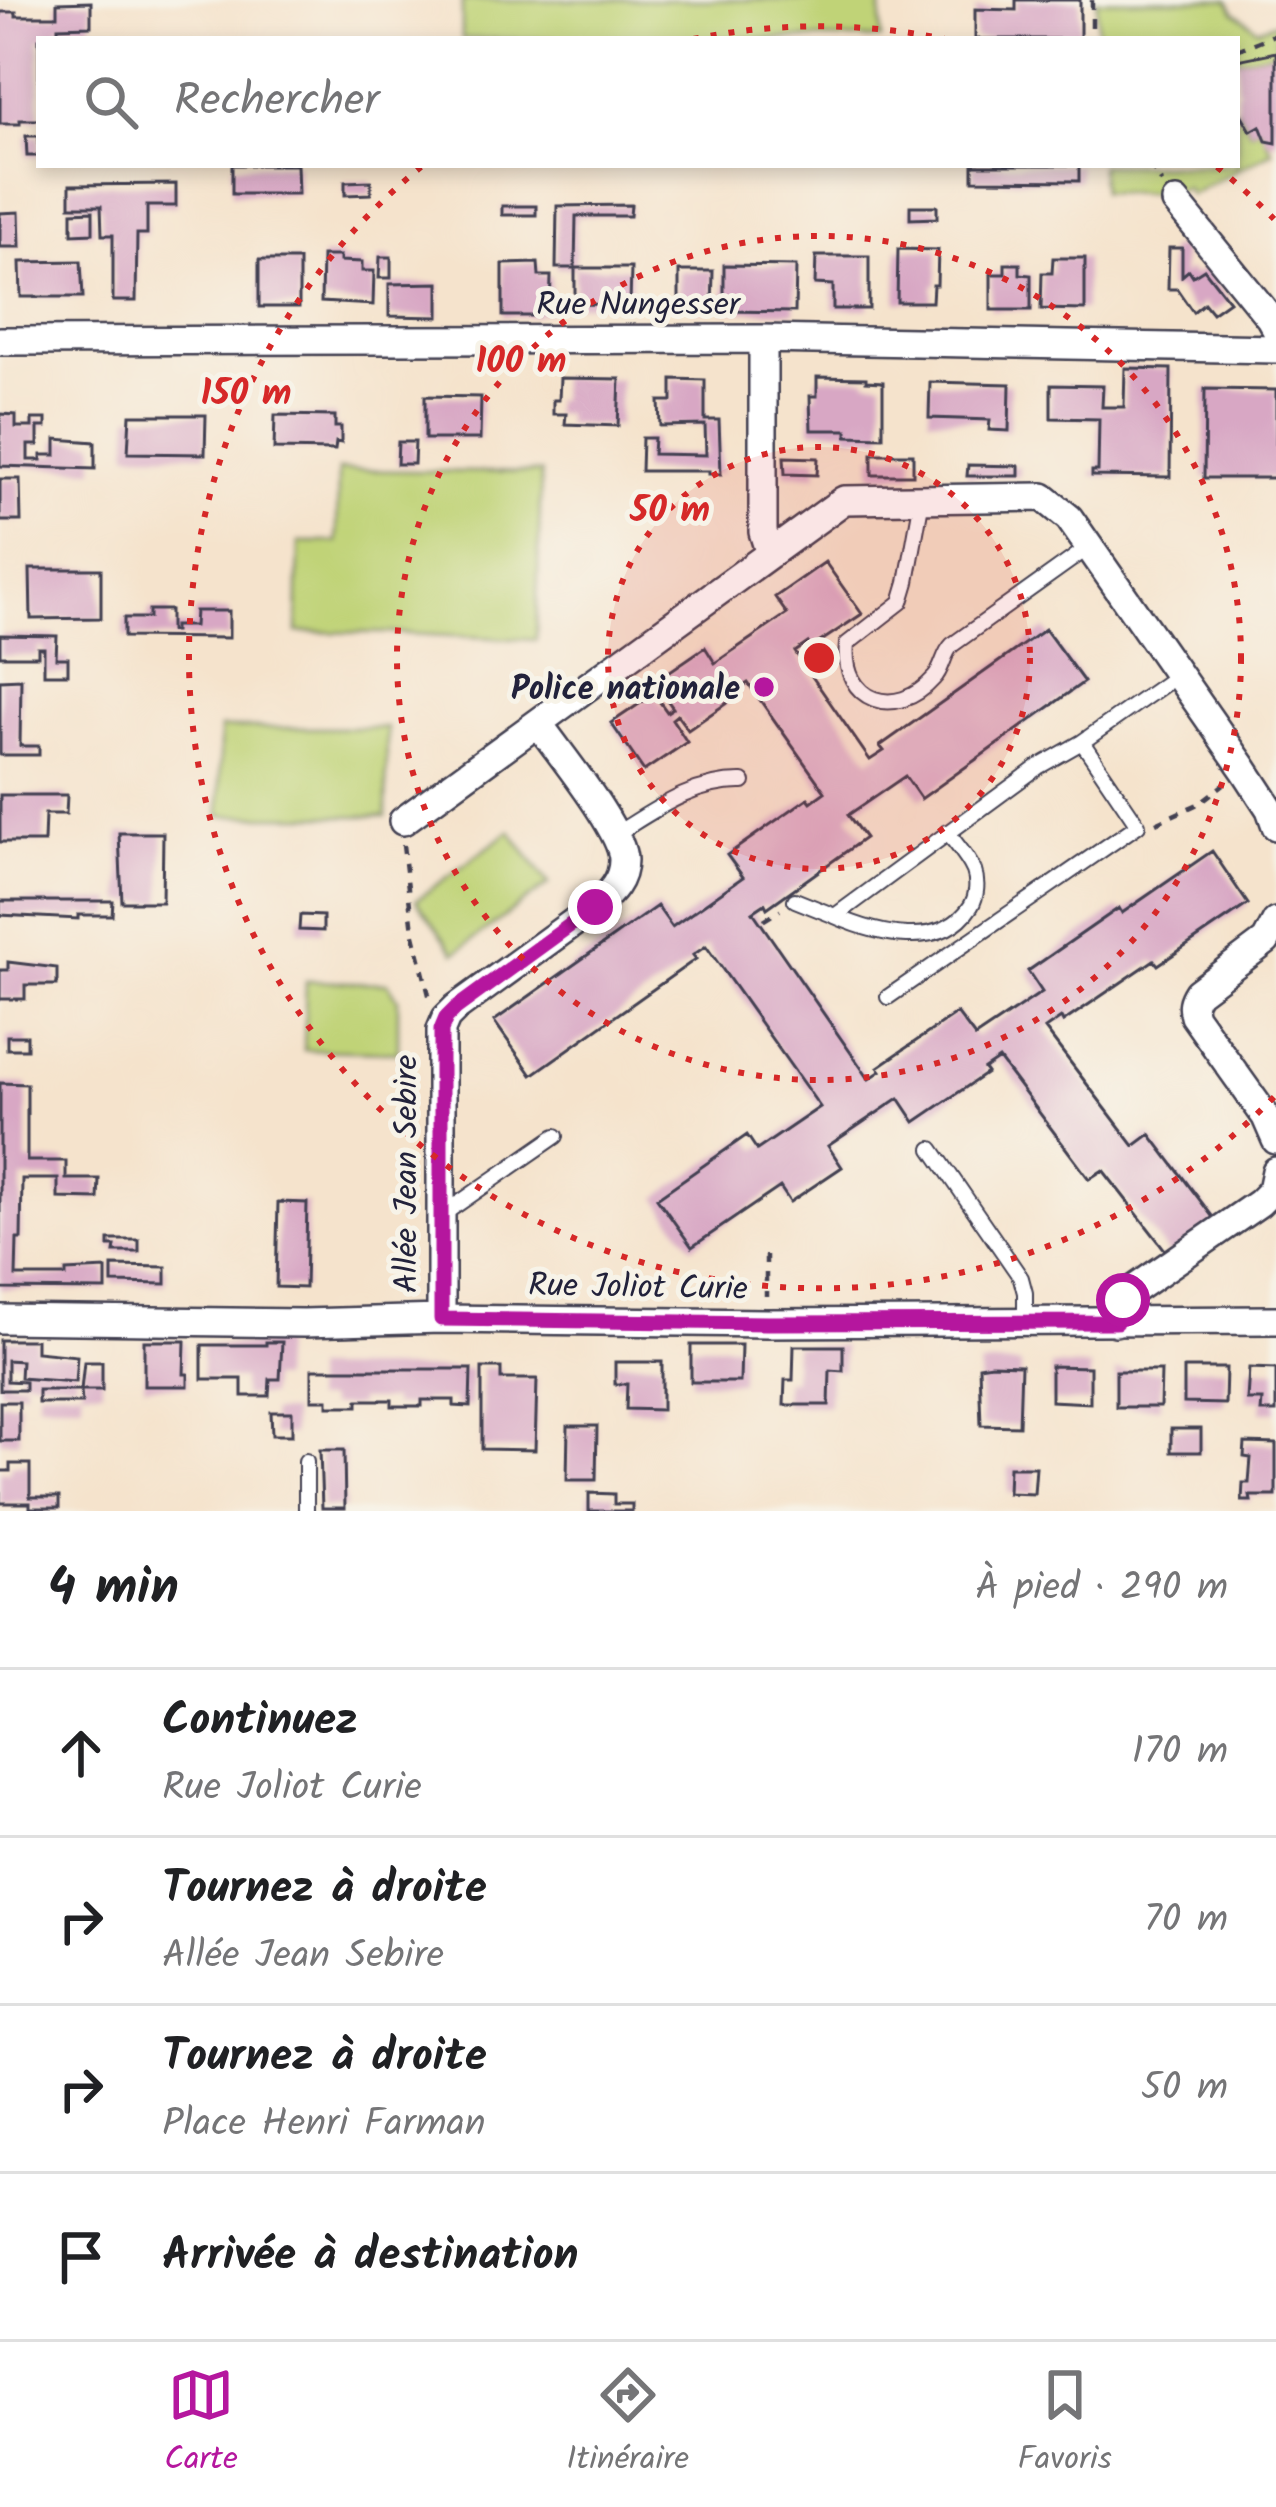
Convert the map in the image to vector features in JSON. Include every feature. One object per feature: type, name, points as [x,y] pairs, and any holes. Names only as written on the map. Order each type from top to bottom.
[{"type":"street","points":[[1176,202],[1276,329]]},
{"type":"street","points":[[763,339],[763,532],[770,554]]},
{"type":"street","name":"Rue Nungesser","points":[[0,341],[763,339],[1276,349]]},
{"type":"street","points":[[403,821],[844,500],[1043,497],[1069,518],[1244,769],[1276,826]]},
{"type":"street","points":[[441,1030],[456,1008],[595,907],[622,874],[624,857],[616,834],[538,724]]},
{"type":"street","points":[[1276,922],[1266,941],[1192,1000],[1194,1016],[1266,1117],[1276,1140]]},
{"type":"street","name":"Allée Jean Sebire","points":[[441,1030],[441,1319]]},
{"type":"street","points":[[1116,1322],[1126,1295],[1259,1203],[1272,1190],[1276,1171]]},
{"type":"street","name":"Rue Joliot Curie","points":[[0,1319],[304,1323],[1276,1320]]},
{"type":"lane","points":[[922,500],[901,602],[847,644],[845,662],[858,687],[889,704],[906,700],[937,676],[952,645],[1089,548]]},
{"type":"lane","points":[[835,916],[1039,767],[1178,674]]},
{"type":"lane","points":[[888,997],[1138,825],[1082,742]]},
{"type":"lane","points":[[616,834],[683,793],[743,782]]},
{"type":"lane","points":[[794,900],[860,927],[893,934],[937,933],[958,923],[975,901],[977,884],[974,871],[947,832]]},
{"type":"lane","points":[[442,1214],[556,1136]]},
{"type":"lane","points":[[932,1149],[1021,1279],[1025,1321]]},
{"type":"lane","points":[[306,1461],[306,1511]]},
{"type":"path","points":[[1092,0],[1093,36]]},
{"type":"path","points":[[1240,49],[1276,34]]},
{"type":"path","points":[[1138,825],[1158,822],[1198,804],[1244,769]]},
{"type":"path","points":[[403,821],[403,862],[413,931],[441,1030]]},
{"type":"path","points":[[766,1255],[766,1296]]},
{"type":"green space","points":[[462,0],[881,0],[881,36],[462,36]]},
{"type":"green space","points":[[1097,0],[1228,0],[1234,12],[1258,29],[1276,22],[1276,52],[1240,59],[1240,36],[1098,36]]},
{"type":"green space","points":[[1240,113],[1250,131],[1260,126],[1272,151],[1240,168]]},
{"type":"green space","points":[[1100,168],[1240,168],[1189,195],[1186,187],[1164,193],[1101,192]]},
{"type":"green space","points":[[338,470],[541,473],[536,640],[297,632],[299,542],[337,542]]},
{"type":"green space","points":[[220,728],[387,728],[386,816],[220,816]]},
{"type":"green space","points":[[510,831],[549,884],[455,953],[416,900]]},
{"type":"green space","points":[[306,981],[388,983],[398,999],[398,1052],[304,1050]]},
{"type":"building","points":[[1016,0],[1080,0],[1080,36],[975,36],[975,9],[1016,10]]},
{"type":"building","points":[[91,2],[91,26],[58,27],[58,33],[36,36],[36,120],[0,124],[0,12],[57,16],[57,3]]},
{"type":"building","points":[[1276,52],[1276,143],[1266,141],[1260,126],[1251,131],[1240,112],[1240,59]]},
{"type":"building","points":[[26,136],[36,136],[36,156],[27,156]]},
{"type":"building","points":[[232,168],[297,168],[298,194],[232,194]]},
{"type":"building","points":[[973,168],[1079,168],[1079,181],[973,180]]},
{"type":"building","points":[[371,181],[371,194],[345,195],[345,182]]},
{"type":"building","points":[[176,184],[176,206],[147,206],[147,234],[137,234],[136,301],[113,301],[113,235],[102,235],[101,206],[70,206],[70,185]]},
{"type":"building","points":[[631,205],[630,216],[576,216],[575,268],[556,268],[557,206]]},
{"type":"building","points":[[502,206],[536,206],[536,215],[502,215]]},
{"type":"building","points":[[910,206],[937,206],[937,218],[910,219]]},
{"type":"building","points":[[93,211],[93,233],[72,234],[72,212]]},
{"type":"building","points":[[19,212],[20,247],[0,247],[0,213]]},
{"type":"building","points":[[1169,248],[1182,248],[1182,276],[1204,269],[1229,301],[1212,313],[1204,303],[1193,312],[1177,289],[1168,289]]},
{"type":"building","points":[[898,249],[938,250],[932,302],[897,302]]},
{"type":"building","points":[[322,256],[362,262],[362,271],[374,271],[373,305],[321,302]]},
{"type":"building","points":[[816,256],[869,256],[869,309],[833,309],[833,285],[815,284]]},
{"type":"building","points":[[380,257],[391,257],[391,278],[379,278]]},
{"type":"building","points":[[1053,258],[1085,258],[1085,310],[1041,309],[1042,273],[1052,273]]},
{"type":"building","points":[[259,260],[299,260],[299,307],[259,307]]},
{"type":"building","points":[[81,261],[83,297],[21,297],[20,262]]},
{"type":"building","points":[[538,263],[539,276],[551,276],[550,313],[503,316],[503,264]]},
{"type":"building","points":[[1005,264],[1020,264],[1020,274],[1031,275],[1031,310],[991,310],[991,274],[1005,274]]},
{"type":"building","points":[[724,265],[796,266],[795,312],[724,311]]},
{"type":"building","points":[[575,268],[631,268],[630,305],[575,304]]},
{"type":"building","points":[[679,271],[713,271],[712,311],[679,305]]},
{"type":"building","points":[[439,283],[439,317],[389,316],[389,284]]},
{"type":"building","points":[[1125,368],[1171,369],[1170,477],[1092,476],[1092,471],[1098,471],[1099,419],[1051,418],[1051,385],[1103,386],[1102,407],[1124,407]]},
{"type":"building","points":[[817,377],[883,382],[883,437],[811,430],[810,396],[817,396]]},
{"type":"building","points":[[560,378],[620,379],[618,426],[565,424],[566,414],[553,414]]},
{"type":"building","points":[[672,379],[705,380],[705,420],[719,420],[721,474],[641,471],[642,438],[654,438],[653,454],[706,455],[705,425],[660,426],[659,401],[672,401]]},
{"type":"building","points":[[930,382],[1010,384],[1009,431],[989,430],[990,420],[929,418]]},
{"type":"building","points":[[1205,389],[1276,390],[1276,478],[1204,478]]},
{"type":"building","points":[[425,396],[481,397],[480,439],[425,439]]},
{"type":"building","points":[[0,414],[16,415],[16,427],[32,427],[32,419],[46,419],[46,427],[38,427],[38,445],[28,445],[28,460],[56,455],[56,439],[95,442],[95,469],[0,466]]},
{"type":"building","points":[[130,415],[206,415],[205,454],[128,453]]},
{"type":"building","points":[[275,415],[335,416],[341,443],[336,442],[335,450],[274,449]]},
{"type":"building","points":[[398,442],[415,442],[414,464],[397,464]]},
{"type":"building","points":[[872,454],[913,454],[913,475],[872,475]]},
{"type":"building","points":[[784,457],[818,458],[817,475],[785,474]]},
{"type":"building","points":[[968,465],[1019,466],[1019,476],[967,476]]},
{"type":"building","points":[[0,479],[20,479],[21,521],[0,521]]},
{"type":"building","points":[[825,562],[862,614],[811,648],[808,643],[795,652],[870,760],[884,751],[880,746],[1045,629],[1084,682],[921,799],[905,776],[848,815],[865,838],[767,908],[765,904],[753,912],[869,1079],[881,1071],[878,1067],[957,1013],[975,1037],[1042,992],[1028,971],[1212,851],[1248,904],[1158,965],[1154,960],[1063,1022],[1061,1018],[1045,1029],[1134,1146],[1150,1134],[1215,1220],[1169,1255],[1103,1170],[1089,1179],[999,1059],[984,1069],[987,1073],[915,1122],[899,1098],[828,1146],[842,1167],[790,1202],[780,1187],[692,1247],[657,1198],[747,1135],[757,1150],[820,1107],[706,946],[693,955],[696,959],[532,1075],[494,1021],[657,906],[672,927],[743,877],[727,855],[808,798],[811,802],[825,792],[748,683],[688,730],[677,715],[672,719],[687,742],[644,771],[611,723],[654,694],[667,712],[673,708],[654,682],[705,647],[715,663],[787,614],[775,597]]},
{"type":"building","points":[[30,569],[101,569],[101,618],[31,619]]},
{"type":"building","points":[[149,610],[170,610],[170,631],[174,626],[194,626],[195,611],[229,611],[229,638],[124,637],[124,618],[149,618]]},
{"type":"building","points":[[0,635],[57,636],[56,658],[68,658],[68,674],[44,674],[44,648],[38,648],[38,656],[0,656]]},
{"type":"building","points":[[21,679],[20,746],[39,746],[39,755],[0,755],[0,680]]},
{"type":"building","points":[[0,795],[67,795],[66,814],[45,814],[44,842],[0,842]]},
{"type":"building","points":[[119,833],[163,833],[162,902],[122,902]]},
{"type":"building","points":[[0,901],[113,901],[112,915],[78,915],[78,919],[0,915]]},
{"type":"building","points":[[300,915],[323,916],[323,931],[299,930]]},
{"type":"building","points":[[8,962],[57,968],[57,985],[25,985],[25,999],[0,999],[0,970],[8,970]]},
{"type":"building","points":[[7,1036],[27,1036],[27,1049],[7,1049]]},
{"type":"building","points":[[0,1083],[27,1084],[27,1161],[66,1161],[66,1179],[99,1179],[98,1199],[58,1198],[58,1179],[22,1179],[16,1276],[66,1276],[66,1271],[106,1269],[106,1290],[0,1289]]},
{"type":"building","points":[[278,1202],[307,1203],[305,1288],[276,1287]]},
{"type":"building","points":[[109,1240],[139,1240],[139,1252],[114,1252]]},
{"type":"building","points":[[112,1266],[166,1267],[166,1284],[112,1283]]},
{"type":"building","points":[[0,1340],[36,1340],[36,1352],[77,1356],[75,1382],[20,1378],[21,1361],[7,1360],[7,1381],[25,1382],[25,1390],[0,1390]]},
{"type":"building","points":[[144,1341],[185,1341],[188,1386],[144,1386]]},
{"type":"building","points":[[282,1342],[280,1379],[270,1379],[269,1396],[242,1396],[242,1379],[202,1379],[202,1345]]},
{"type":"building","points":[[691,1345],[741,1345],[740,1382],[691,1382]]},
{"type":"building","points":[[794,1346],[843,1346],[843,1371],[830,1370],[829,1405],[784,1405],[785,1380],[793,1380]]},
{"type":"building","points":[[84,1362],[102,1362],[102,1390],[81,1390]]},
{"type":"building","points":[[615,1362],[662,1362],[662,1410],[626,1409],[627,1384],[615,1384]]},
{"type":"building","points":[[1021,1365],[1019,1426],[981,1425],[979,1366]]},
{"type":"building","points":[[1051,1366],[1090,1367],[1090,1403],[1051,1401]]},
{"type":"building","points":[[482,1368],[501,1368],[501,1379],[537,1379],[535,1450],[482,1449]]},
{"type":"building","points":[[1184,1368],[1226,1368],[1225,1404],[1184,1403]]},
{"type":"building","points":[[1249,1368],[1276,1369],[1276,1412],[1261,1412],[1262,1400],[1247,1400]]},
{"type":"building","points":[[312,1369],[471,1369],[470,1407],[454,1406],[454,1400],[392,1406],[392,1400],[358,1400],[358,1406],[328,1406],[328,1400],[312,1400]]},
{"type":"building","points":[[1116,1371],[1161,1371],[1160,1407],[1116,1407]]},
{"type":"building","points":[[38,1390],[81,1390],[82,1403],[38,1403]]},
{"type":"building","points":[[0,1402],[19,1402],[19,1441],[0,1441]]},
{"type":"building","points":[[271,1412],[292,1412],[292,1435],[272,1435]]},
{"type":"building","points":[[568,1426],[597,1426],[596,1480],[567,1480]]},
{"type":"building","points":[[1171,1429],[1201,1429],[1201,1452],[1171,1452]]},
{"type":"building","points":[[1245,1443],[1276,1444],[1276,1496],[1250,1496],[1251,1501],[1242,1501],[1251,1458],[1244,1457]]},
{"type":"building","points":[[320,1450],[344,1450],[345,1508],[322,1508]]},
{"type":"building","points":[[10,1464],[30,1464],[30,1497],[59,1497],[59,1508],[0,1503],[0,1471],[10,1471]]},
{"type":"building","points":[[1009,1467],[1036,1467],[1034,1494],[1008,1493]]},
{"type":"building","points":[[589,1493],[614,1494],[614,1504],[632,1504],[632,1511],[589,1511]]},
{"type":"place","name":"Police nationale","points":[[764,687]]},
{"type":"route","points":[[595,907],[456,1008],[441,1030],[441,1319],[1116,1322],[1123,1300]]}]
